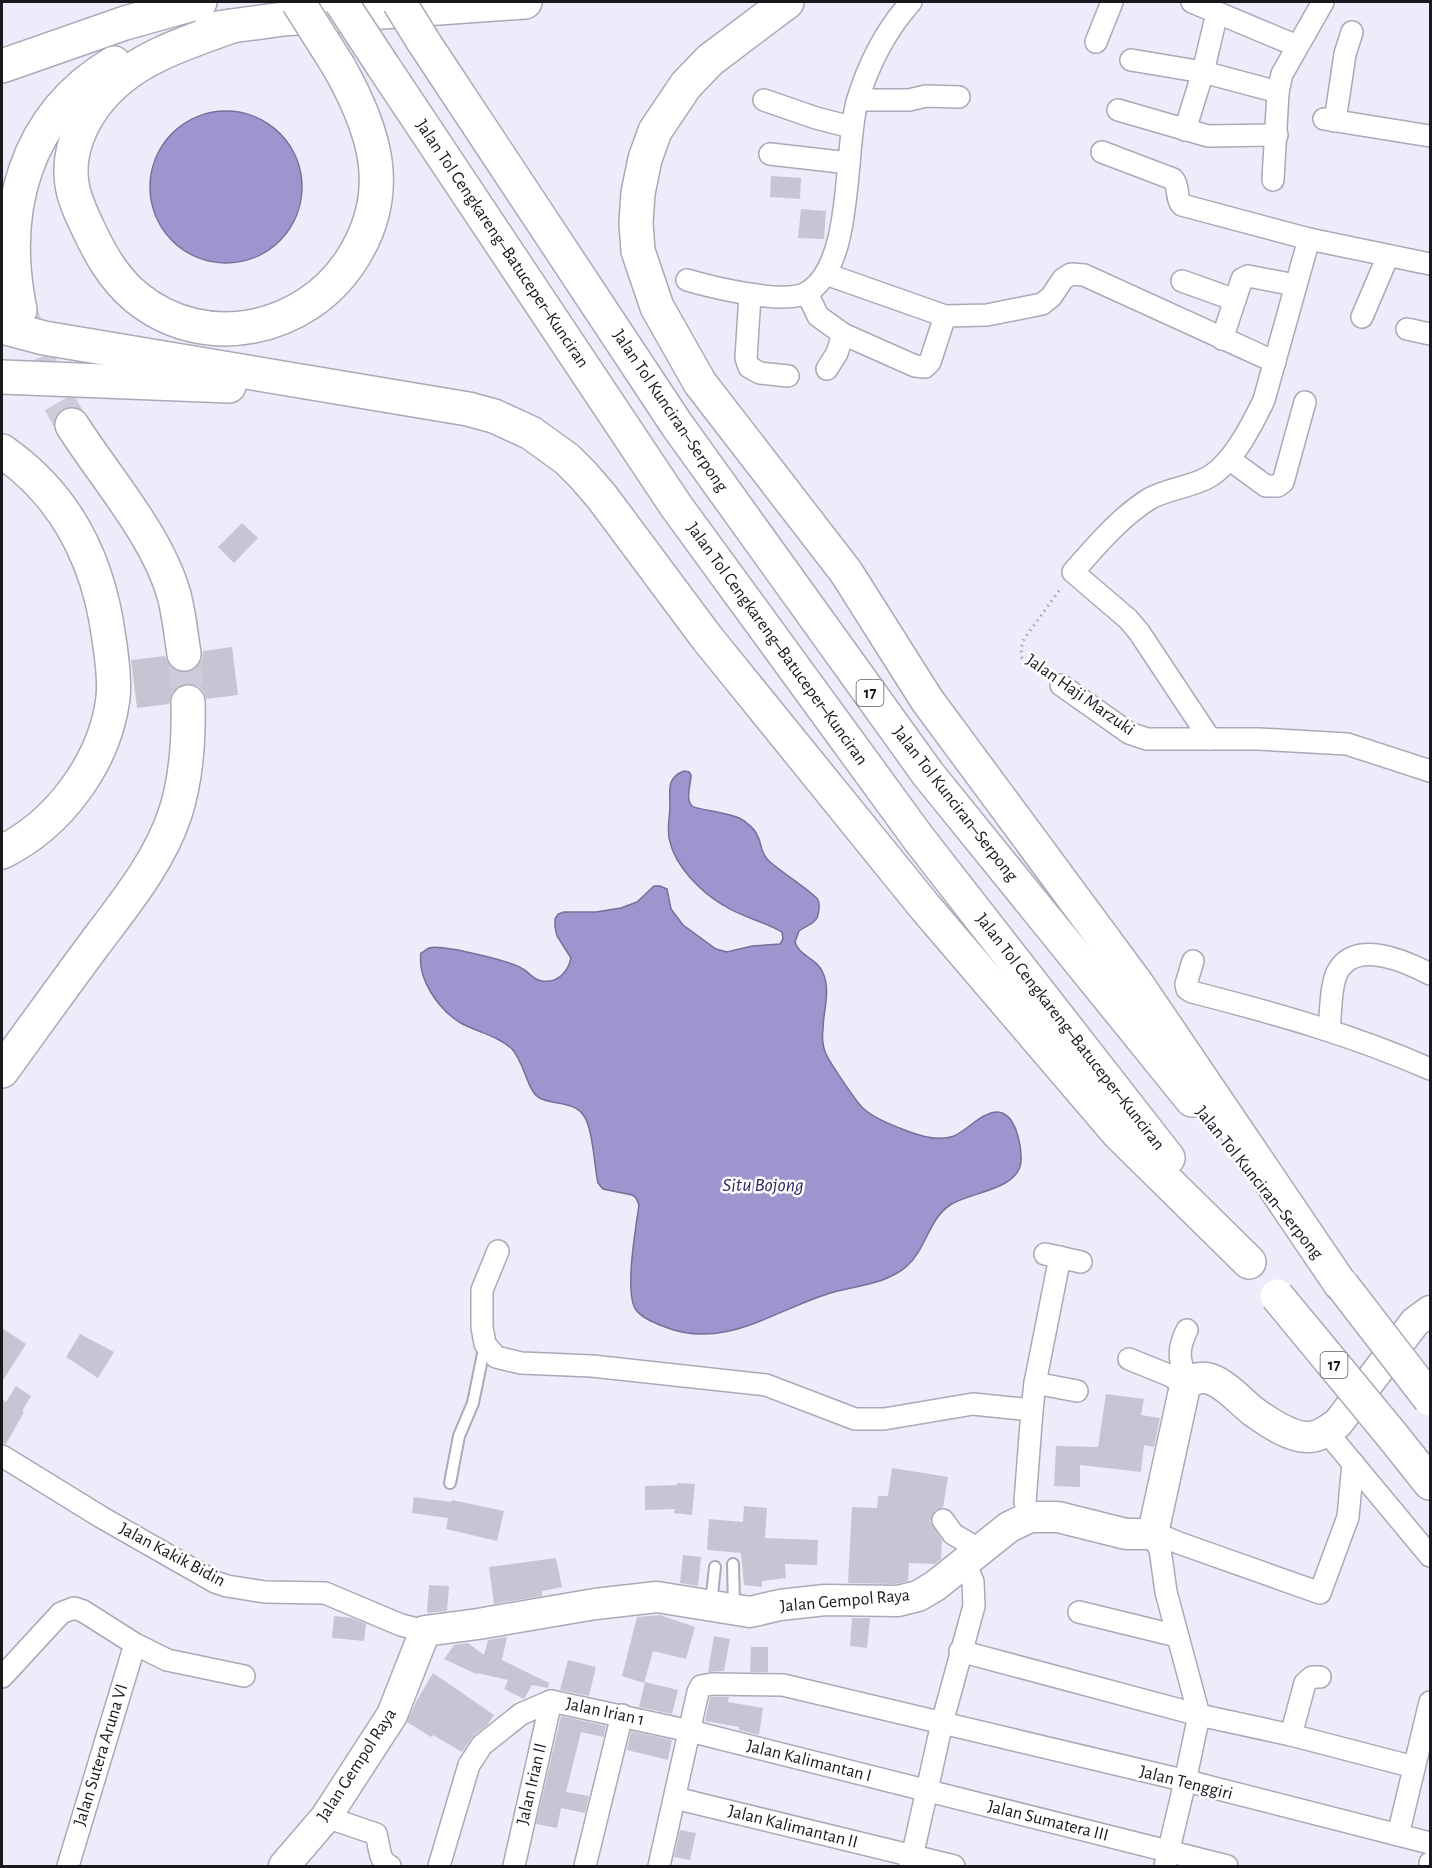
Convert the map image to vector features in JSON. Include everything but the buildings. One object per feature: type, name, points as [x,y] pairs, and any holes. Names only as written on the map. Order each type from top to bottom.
[{"type":"highway","points":[[2,66],[125,22],[200,2]]},
{"type":"highway","points":[[232,26],[151,59],[115,83],[88,116],[79,133],[73,151],[72,184],[76,201],[102,257],[123,285],[153,309],[172,319],[206,328],[226,330],[271,323],[316,300],[345,270],[364,238],[374,206],[376,168],[366,121],[339,67],[298,2]]},
{"type":"highway","name":"Jalan Tol Cengkareng–Batuceper–Kunciran","points":[[341,2],[676,506],[919,839],[1249,1262]]},
{"type":"highway","points":[[525,2],[283,19],[182,34],[146,46],[126,56],[84,84],[68,100],[45,127],[26,163],[17,195],[11,319],[44,338],[429,401],[494,416],[545,442],[575,467],[602,497],[707,638],[925,907],[1119,1134],[1249,1262]]},
{"type":"highway","points":[[787,2],[710,60],[686,85],[655,131],[645,159],[638,193],[636,223],[638,251],[657,307],[700,383],[846,572],[927,700],[1137,984],[1342,1285]]},
{"type":"highway","name":"Jalan Tol Kunciran–Serpong","points":[[415,14],[440,68],[677,425],[928,774],[1342,1285],[1431,1399]]},
{"type":"highway","points":[[2,377],[383,394]]},
{"type":"highway","points":[[72,425],[128,508],[162,564],[174,595],[184,654]]},
{"type":"highway","points":[[2,451],[31,473],[47,489],[81,539],[102,597],[111,652],[113,698],[105,735],[86,772],[66,800],[38,829],[2,852]]},
{"type":"highway","points":[[2,1071],[137,886],[159,851],[175,813],[186,771],[188,702]]},
{"type":"highway","name":"17","points":[[1249,1262],[1431,1483]]},
{"type":"street","points":[[687,280],[750,295],[789,296],[807,293],[826,274],[837,244],[846,191],[851,127],[858,100],[879,47],[897,17],[911,2]]},
{"type":"street","points":[[1096,42],[1112,2]]},
{"type":"street","points":[[1192,2],[1297,46]]},
{"type":"street","points":[[1273,180],[1278,92],[1282,74],[1323,2]]},
{"type":"street","points":[[1185,130],[1203,72],[1217,13]]},
{"type":"street","points":[[1352,32],[1330,120],[1431,136]]},
{"type":"street","points":[[1131,60],[1203,72],[1278,92]]},
{"type":"street","points":[[858,100],[909,100],[927,96],[959,97]]},
{"type":"street","points":[[764,100],[851,127]]},
{"type":"street","points":[[1118,110],[1217,137],[1277,135]]},
{"type":"street","points":[[1102,152],[1173,179],[1178,187],[1179,201],[1182,205],[1309,239],[1431,264]]},
{"type":"street","points":[[770,154],[849,163]]},
{"type":"street","points":[[1210,739],[1139,632],[1128,619],[1073,572],[1105,535],[1147,500],[1168,490],[1207,478],[1229,459],[1264,400],[1309,239]]},
{"type":"street","points":[[1362,317],[1388,256]]},
{"type":"street","points":[[826,274],[945,316],[987,315],[1042,304],[1051,297],[1063,279],[1071,274],[1084,275],[1275,362]]},
{"type":"street","points":[[1222,339],[1242,279],[1248,276],[1295,285]]},
{"type":"street","points":[[1182,281],[1235,300]]},
{"type":"street","points":[[807,293],[818,316],[843,334],[915,366],[925,366],[930,362],[945,316]]},
{"type":"street","points":[[750,295],[746,358],[749,367],[760,373],[788,376]]},
{"type":"street","points":[[1407,329],[1431,334]]},
{"type":"street","points":[[828,369],[837,353],[843,334]]},
{"type":"street","points":[[1229,459],[1266,486],[1278,486],[1283,482],[1305,402]]},
{"type":"street","name":"Jalan Haji Marzuki","points":[[1061,685],[1129,733],[1147,739],[1292,740],[1347,744],[1431,771]]},
{"type":"street","points":[[1329,1030],[1335,977],[1341,966],[1352,956],[1386,956],[1410,963],[1431,974]]},
{"type":"street","points":[[1193,961],[1186,984],[1187,989],[1192,992],[1291,1017],[1385,1049],[1431,1069]]},
{"type":"street","points":[[498,1251],[482,1290],[482,1327],[485,1344],[496,1358],[521,1363],[592,1365],[766,1385],[855,1419],[884,1419],[973,1404],[1032,1410]]},
{"type":"street","points":[[1030,1517],[1025,1502],[1032,1410],[1053,1256],[1081,1262]]},
{"type":"street","points":[[1188,1384],[1198,1378],[1210,1378],[1222,1384],[1255,1413],[1288,1432],[1309,1437],[1326,1431],[1338,1423],[1415,1322],[1431,1311]]},
{"type":"street","points":[[1167,1859],[1199,1715],[1166,1592],[1160,1549],[1151,1533],[1188,1384],[1182,1369],[1180,1354],[1187,1330]]},
{"type":"street","points":[[1129,1359],[1188,1384]]},
{"type":"street","points":[[1035,1383],[1077,1391]]},
{"type":"street","points":[[1326,1431],[1431,1556]]},
{"type":"street","name":"Jalan Kakik Bidin","points":[[2,1456],[101,1517],[215,1582],[265,1592],[325,1593],[401,1625],[425,1631]]},
{"type":"street","points":[[1151,1533],[1320,1593],[1348,1518],[1353,1463]]},
{"type":"street","name":"Jalan Gempol Raya","points":[[284,1866],[326,1817],[392,1715],[425,1631],[595,1604],[657,1597],[750,1611],[825,1600],[898,1600],[918,1596],[934,1586],[1009,1527],[1030,1517],[1058,1517],[1126,1534],[1151,1533]]},
{"type":"street","points":[[911,1861],[942,1723],[974,1606],[973,1556],[943,1520]]},
{"type":"street","points":[[2,1677],[61,1613],[70,1608],[84,1611],[135,1644],[175,1662],[244,1676]]},
{"type":"street","points":[[1079,1612],[1177,1636]]},
{"type":"street","name":"Jalan Sutera Aruna VI","points":[[68,1866],[135,1644]]},
{"type":"street","points":[[960,1651],[1199,1715],[1291,1735],[1414,1767]]},
{"type":"street","points":[[1291,1735],[1305,1683],[1311,1677],[1320,1677]]},
{"type":"street","name":"Jalan Tenggiri","points":[[658,1866],[698,1692],[701,1686],[712,1684],[783,1685],[1431,1843]]},
{"type":"street","name":"Jalan Irian 1","points":[[439,1866],[469,1765],[482,1745],[521,1714],[551,1701],[690,1731]]},
{"type":"street","name":"Jalan Irian II","points":[[514,1866],[551,1701]]},
{"type":"street","points":[[1398,1834],[1414,1767],[1426,1735],[1431,1702]]},
{"type":"street","points":[[585,1866],[622,1715]]},
{"type":"street","name":"Jalan Kalimantan I","points":[[690,1731],[927,1791]]},
{"type":"street","name":"Jalan Sumatera III","points":[[927,1791],[1167,1859],[1227,1866]]},
{"type":"street","name":"Jalan Kalimantan II","points":[[675,1798],[911,1861],[954,1866]]},
{"type":"street","points":[[326,1817],[376,1834],[381,1858],[386,1865],[390,1866]]},
{"type":"lane","points":[[450,1483],[459,1436],[473,1403],[485,1344]]},
{"type":"lane","points":[[722,1608],[733,1564]]},
{"type":"lane","points":[[716,1567],[722,1608]]},
{"type":"path","name":"Jalan Haji Marzuki","points":[[1061,685],[1022,658],[1020,649],[1024,639],[1073,572]]},
{"type":"water","points":[[226,111],[255,117],[268,124],[279,134],[289,145],[296,158],[302,187],[296,216],[289,229],[279,240],[268,250],[255,257],[226,263],[197,257],[184,250],[173,240],[163,229],[156,216],[150,187],[156,158],[163,145],[173,134],[184,124],[197,117]]},
{"type":"water","name":"Situ Bojong","points":[[684,771],[691,775],[689,795],[692,806],[741,819],[756,833],[768,860],[818,900],[819,909],[816,920],[799,931],[795,942],[800,951],[817,964],[823,973],[827,994],[823,1033],[824,1048],[832,1065],[861,1106],[887,1123],[934,1138],[954,1136],[986,1115],[996,1112],[1003,1113],[1010,1119],[1018,1135],[1021,1154],[1018,1171],[1011,1179],[950,1205],[943,1211],[913,1260],[898,1273],[881,1281],[813,1299],[751,1325],[709,1334],[687,1333],[665,1327],[645,1318],[636,1310],[631,1290],[631,1275],[639,1205],[636,1198],[632,1195],[603,1189],[598,1183],[587,1122],[580,1111],[569,1105],[550,1102],[538,1097],[531,1088],[520,1061],[512,1049],[500,1040],[459,1022],[437,1001],[426,983],[421,963],[421,953],[428,948],[447,948],[505,962],[523,969],[539,980],[553,980],[565,972],[571,958],[557,936],[555,919],[558,914],[621,908],[637,902],[654,886],[667,889],[671,909],[683,925],[716,949],[727,952],[752,946],[780,944],[783,939],[782,932],[737,913],[715,900],[690,878],[678,861],[668,833],[670,785],[674,777]]},
{"type":"tunnel","points":[[21,312],[46,379],[72,425]]},
{"type":"tunnel","points":[[184,654],[188,702]]}]
